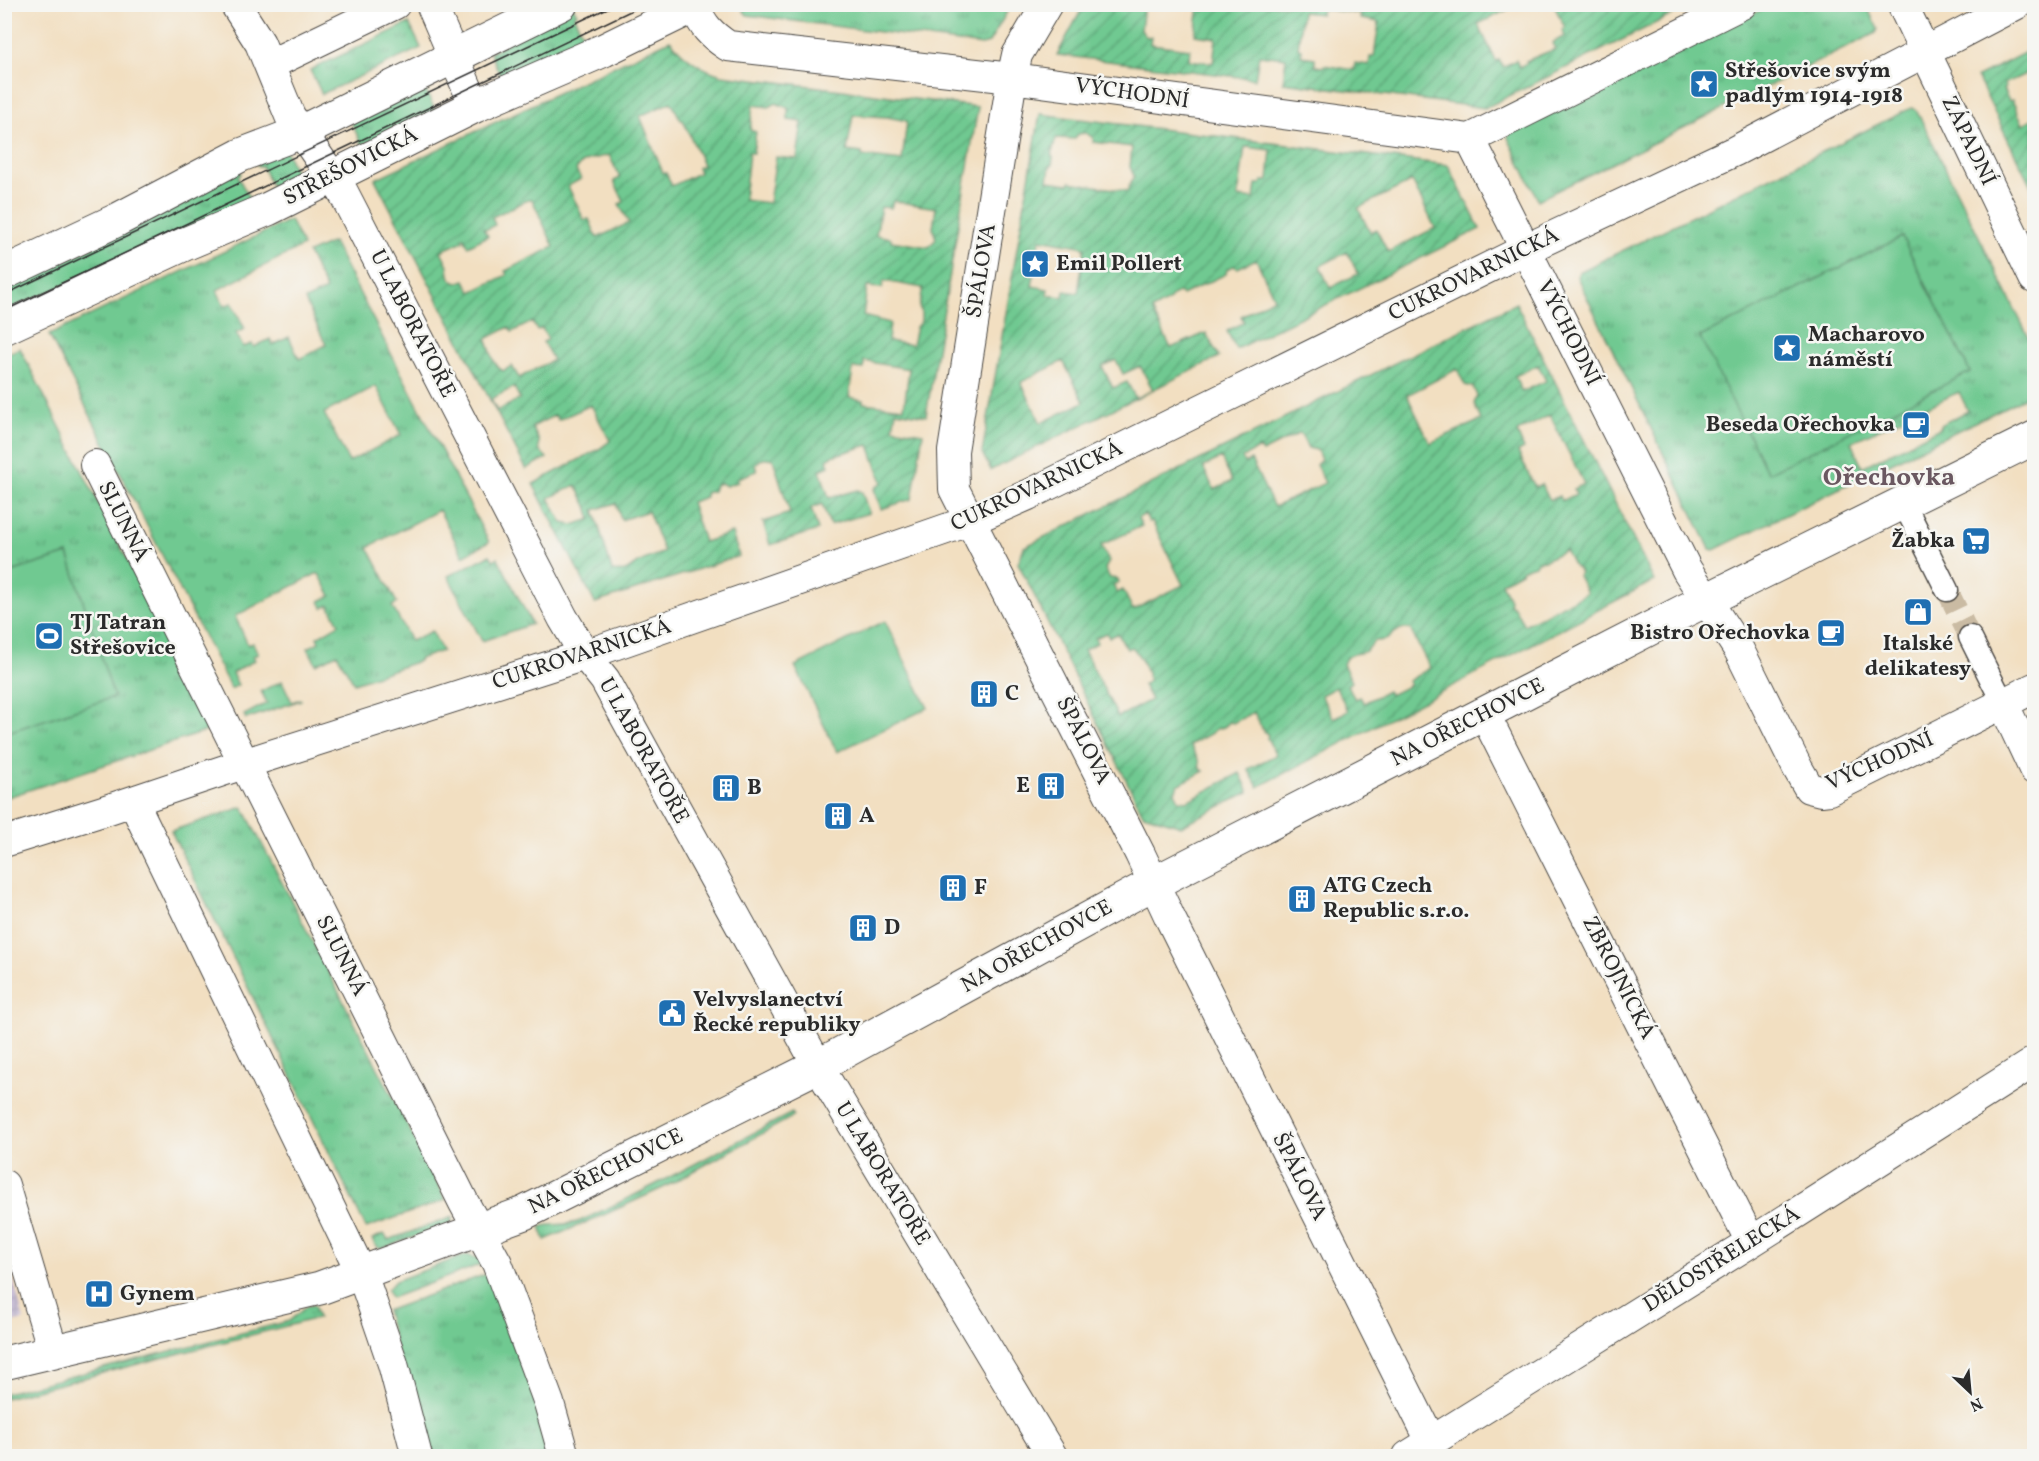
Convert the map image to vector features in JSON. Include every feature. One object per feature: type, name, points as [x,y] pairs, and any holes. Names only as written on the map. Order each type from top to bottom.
[{"type":"street","name":"U LABORATOŘE","points":[[235,4],[260,43],[290,116],[344,192],[563,618],[585,655],[605,680],[818,1066],[1052,1456]]},
{"type":"street","points":[[269,65],[395,4]]},
{"type":"street","points":[[431,4],[476,106]]},
{"type":"street","points":[[4,273],[117,220],[241,155],[301,132],[561,4]]},
{"type":"street","name":"ŠPÁLOVA","points":[[1047,4],[1017,55],[1012,78],[953,451],[954,489],[1154,883],[1420,1449]]},
{"type":"street","points":[[1470,139],[1742,4]]},
{"type":"street","name":"ZÁPADNÍ","points":[[1902,4],[2034,278]]},
{"type":"street","name":"CUKROVARNICKÁ","points":[[4,842],[585,655],[969,521],[1039,489],[1526,249],[1734,151],[2017,4]]},
{"type":"street","name":"VÝCHODNÍ","points":[[696,5],[701,21],[711,34],[728,46],[1012,78],[1470,139],[1687,570],[1739,650],[1809,788],[1830,790],[2003,703]]},
{"type":"street","name":"STŘEŠOVICKÁ","points":[[4,328],[185,244],[268,209],[476,106],[604,50],[696,5]]},
{"type":"street","name":"NA OŘECHOVCE","points":[[4,1363],[320,1288],[524,1213],[818,1066],[1154,883],[1485,715],[1706,599],[2034,438]]},
{"type":"street","name":"SLUNNÁ","points":[[95,465],[464,1203],[497,1263],[549,1403],[564,1456]]},
{"type":"street","points":[[1903,502],[1947,590]]},
{"type":"street","points":[[1970,637],[2034,769]]},
{"type":"street","points":[[2003,703],[2034,688]]},
{"type":"street","name":"ZBROJNICKÁ","points":[[1485,715],[1751,1242]]},
{"type":"street","points":[[133,801],[362,1274],[393,1365],[417,1456]]},
{"type":"street","name":"DĚLOSTŘELECKÁ","points":[[1420,1449],[2034,1062]]},
{"type":"street","points":[[4,1185],[53,1351]]},
{"type":"shaded area","points":[[4,1245],[24,1320],[5,1325],[4,1325]]},
{"type":"green space","points":[[745,4],[1011,5],[989,43],[982,45],[747,15],[743,10]]},
{"type":"green space","points":[[1084,5],[1144,5],[1141,30],[1145,36],[1151,37],[1150,44],[1190,49],[1189,60],[1213,63],[1216,38],[1195,35],[1199,6],[1187,5],[1517,5],[1478,24],[1496,61],[1499,60],[1503,67],[1516,60],[1519,67],[1527,63],[1526,61],[1555,49],[1552,43],[1565,36],[1562,30],[1565,28],[1554,5],[1692,5],[1485,108],[1283,82],[1286,58],[1259,55],[1255,79],[1057,55]],"holes":[[[1322,9],[1361,14],[1360,19],[1379,22],[1374,57],[1370,57],[1369,65],[1355,63],[1354,70],[1324,65],[1323,67],[1315,66],[1315,58],[1301,56],[1302,49],[1298,48],[1302,12],[1321,14]]]},
{"type":"green space","points":[[1771,5],[1866,5],[1878,29],[1876,33],[1538,200],[1508,138],[1509,134]]},
{"type":"green space","points":[[573,6],[577,14],[574,16],[585,39],[590,39],[502,79],[490,53]]},
{"type":"green space","points":[[409,23],[421,48],[322,94],[310,70]]},
{"type":"green space","points":[[670,40],[693,62],[722,75],[978,107],[926,416],[896,411],[893,428],[923,433],[912,499],[881,509],[874,489],[882,482],[869,445],[832,456],[827,459],[829,466],[820,470],[829,498],[858,490],[862,492],[869,513],[830,525],[822,504],[811,508],[818,530],[770,545],[763,522],[790,513],[773,459],[760,460],[755,465],[757,471],[737,478],[738,482],[726,486],[721,483],[715,485],[713,491],[705,493],[706,497],[691,502],[704,542],[732,533],[739,556],[595,603],[533,484],[610,441],[591,405],[558,420],[555,415],[532,427],[539,441],[539,450],[547,458],[526,469],[375,179]],"holes":[[[671,102],[683,120],[703,165],[697,168],[699,173],[672,186],[666,173],[663,173],[640,116]],[[776,103],[788,108],[788,120],[802,122],[797,159],[776,157],[769,203],[744,200],[749,153],[753,153],[756,132],[750,130],[753,105],[769,107]],[[853,115],[907,121],[902,161],[862,156],[862,153],[847,151]],[[609,155],[620,178],[614,181],[624,202],[619,204],[629,223],[597,238],[589,219],[584,220],[568,186],[581,179],[576,170],[586,161]],[[532,199],[554,247],[505,271],[507,275],[471,292],[465,280],[457,283],[450,278],[441,251],[463,241],[464,237],[468,246],[488,236],[483,228],[487,229],[495,225],[492,217]],[[893,201],[936,208],[933,228],[936,239],[929,247],[891,241],[891,238],[876,235],[881,207],[891,208]],[[884,281],[923,288],[919,308],[921,321],[916,327],[912,345],[888,341],[890,323],[863,316],[867,287],[882,288]],[[532,322],[537,330],[542,328],[548,340],[543,342],[553,360],[519,378],[512,366],[503,371],[496,365],[486,339],[509,327],[512,332]],[[864,361],[909,369],[904,408],[863,403],[863,400],[849,397],[853,368],[864,369]],[[514,387],[520,399],[497,411],[491,399]],[[576,485],[591,519],[573,525],[563,523],[549,498]],[[616,503],[621,520],[648,511],[664,552],[622,572],[612,571],[594,510]]]},
{"type":"green space","points":[[2034,48],[2034,70],[2004,84],[2006,87],[2003,89],[2009,101],[2012,100],[2023,124],[2034,118],[2034,192],[1977,77]]},
{"type":"green space","points":[[424,87],[435,110],[362,145],[351,122]]},
{"type":"green space","points":[[1911,108],[1916,109],[2034,348],[2034,393],[1714,550],[1710,549],[1577,277],[1579,272]],"holes":[[[1902,237],[1970,372],[1700,337]],[[1959,392],[1968,411],[1940,425],[1940,428],[1862,467],[1851,442]]]},
{"type":"green space","points":[[1040,114],[1448,165],[1480,229],[1236,349],[1227,331],[1244,322],[1241,316],[1274,298],[1256,259],[1238,268],[1233,266],[1227,269],[1226,274],[1182,295],[1178,293],[1152,310],[1171,348],[1206,333],[1219,357],[1153,390],[1140,366],[1123,374],[1116,360],[1102,366],[1113,388],[1127,382],[1136,398],[991,470],[982,453]],"holes":[[[1086,133],[1093,138],[1093,142],[1132,147],[1130,167],[1134,176],[1127,191],[1048,181],[1056,138],[1075,139],[1078,134]],[[1245,147],[1271,150],[1268,181],[1256,184],[1254,199],[1238,197]],[[1412,181],[1435,228],[1388,252],[1376,229],[1370,232],[1358,208]],[[1040,239],[1085,247],[1078,293],[1064,291],[1063,297],[1047,295],[1048,289],[1032,286]],[[1347,252],[1358,274],[1330,288],[1320,266]],[[1063,361],[1084,402],[1041,423],[1021,382]]]},
{"type":"green space","points":[[284,147],[301,184],[272,198],[268,190],[272,188],[262,166],[259,167],[255,161]]},
{"type":"green space","points":[[239,169],[241,174],[238,177],[250,199],[5,317],[5,289],[183,204]]},
{"type":"green space","points":[[290,220],[303,246],[217,290],[224,306],[232,303],[245,329],[236,333],[243,347],[252,344],[254,347],[270,339],[273,345],[289,337],[299,359],[326,345],[305,300],[326,290],[308,253],[333,242],[489,542],[463,556],[439,510],[368,547],[397,603],[392,606],[411,641],[432,631],[442,651],[354,683],[337,654],[316,664],[308,648],[319,642],[317,637],[339,624],[329,605],[323,608],[320,601],[331,596],[319,574],[316,574],[235,616],[248,645],[253,643],[258,654],[253,656],[255,660],[232,673],[238,685],[231,689],[49,335]],"holes":[[[376,386],[401,435],[349,462],[324,413]]]},
{"type":"green space","points":[[1902,237],[1970,372],[1768,473],[1700,337]]},
{"type":"green space","points":[[1516,303],[1654,581],[1258,787],[1248,769],[1276,755],[1267,738],[1268,735],[1262,729],[1254,712],[1216,729],[1190,745],[1199,761],[1200,769],[1204,771],[1178,785],[1175,792],[1179,800],[1187,801],[1240,773],[1249,792],[1181,826],[1143,814],[1018,563],[1024,547]],"holes":[[[1538,365],[1546,381],[1522,392],[1515,376]],[[1457,369],[1465,385],[1473,387],[1477,396],[1474,404],[1481,420],[1430,443],[1407,395]],[[1550,415],[1584,484],[1574,489],[1576,494],[1562,501],[1559,496],[1550,500],[1541,484],[1535,487],[1518,452],[1524,449],[1517,432]],[[1300,433],[1308,448],[1317,450],[1321,460],[1316,465],[1325,483],[1274,507],[1251,460],[1245,463],[1242,458],[1259,448],[1262,452]],[[1221,458],[1232,481],[1214,490],[1203,467]],[[1145,514],[1149,522],[1152,521],[1183,585],[1133,610],[1123,590],[1117,593],[1113,585],[1119,582],[1118,579],[1110,578],[1105,569],[1109,561],[1101,545],[1142,526],[1138,518]],[[1565,550],[1574,567],[1580,572],[1578,576],[1587,593],[1524,625],[1509,603],[1510,600],[1501,583],[1523,569],[1535,565],[1537,561],[1545,560]],[[1401,629],[1410,629],[1430,668],[1408,681],[1410,685],[1390,695],[1387,691],[1364,703],[1360,697],[1355,699],[1347,685],[1352,682],[1343,664],[1346,658],[1365,651],[1374,641],[1385,640]],[[1106,633],[1109,637],[1118,634],[1127,649],[1132,647],[1143,663],[1149,681],[1143,685],[1151,700],[1118,717],[1084,650],[1097,643],[1095,638]],[[1336,687],[1348,711],[1333,718],[1321,695]]]},
{"type":"green space","points":[[20,348],[213,729],[5,798],[5,733],[113,697],[68,554],[5,574],[4,355]]},
{"type":"green space","name":"TJ Tatran Střešovice","points":[[68,554],[114,697],[5,733],[5,574]]},
{"type":"green space","points":[[490,555],[493,560],[498,558],[532,624],[482,641],[448,576]]},
{"type":"green space","points":[[885,621],[928,708],[837,752],[795,666]]},
{"type":"green space","points":[[282,681],[292,702],[301,700],[246,719],[244,715],[267,703],[261,691]]},
{"type":"green space","points":[[243,807],[446,1200],[366,1228],[171,831]]},
{"type":"green space","points":[[792,1113],[794,1116],[665,1187],[545,1240],[540,1227],[570,1224],[607,1209]]},
{"type":"green space","points":[[453,1217],[450,1224],[380,1249],[372,1239],[384,1234],[388,1240]]},
{"type":"green space","points":[[466,1255],[481,1259],[485,1263],[391,1298],[387,1290],[395,1281]]},
{"type":"green space","points":[[492,1272],[557,1456],[425,1456],[386,1311]]},
{"type":"green space","points":[[314,1305],[318,1318],[5,1398],[5,1393],[289,1321],[307,1306]]},
{"type":"tunnel","points":[[1947,590],[1970,637]]},
{"type":"tram line","points":[[4,295],[616,4]]},
{"type":"tram line","points":[[4,311],[645,4]]},
{"type":"place","name":"Střešovice svým padlým 1914-1918","points":[[1704,84]]},
{"type":"place","name":"Emil Pollert","points":[[1035,264]]},
{"type":"place","name":"Macharovo náměstí","points":[[1787,348]]},
{"type":"place","name":"Beseda Ořechovka","points":[[1916,425]]},
{"type":"place","name":"Žabka","points":[[1976,541]]},
{"type":"place","name":"Italské delikatesy","points":[[1918,612]]},
{"type":"place","name":"Bistro Ořechovka","points":[[1831,633]]},
{"type":"place","name":"TJ Tatran Střešovice","points":[[49,636]]},
{"type":"place","name":"C","points":[[984,694]]},
{"type":"place","name":"E","points":[[1051,786]]},
{"type":"place","name":"B","points":[[726,788]]},
{"type":"place","name":"A","points":[[838,816]]},
{"type":"place","name":"F","points":[[953,888]]},
{"type":"place","name":"ATG Czech Republic s.r.o.","points":[[1302,899]]},
{"type":"place","name":"D","points":[[863,928]]},
{"type":"place","name":"Velvyslanectví Řecké republiky","points":[[672,1013]]},
{"type":"place","name":"Gynem","points":[[99,1294]]},
{"type":"district","name":"Ořechovka","points":[[1889,478]]}]
